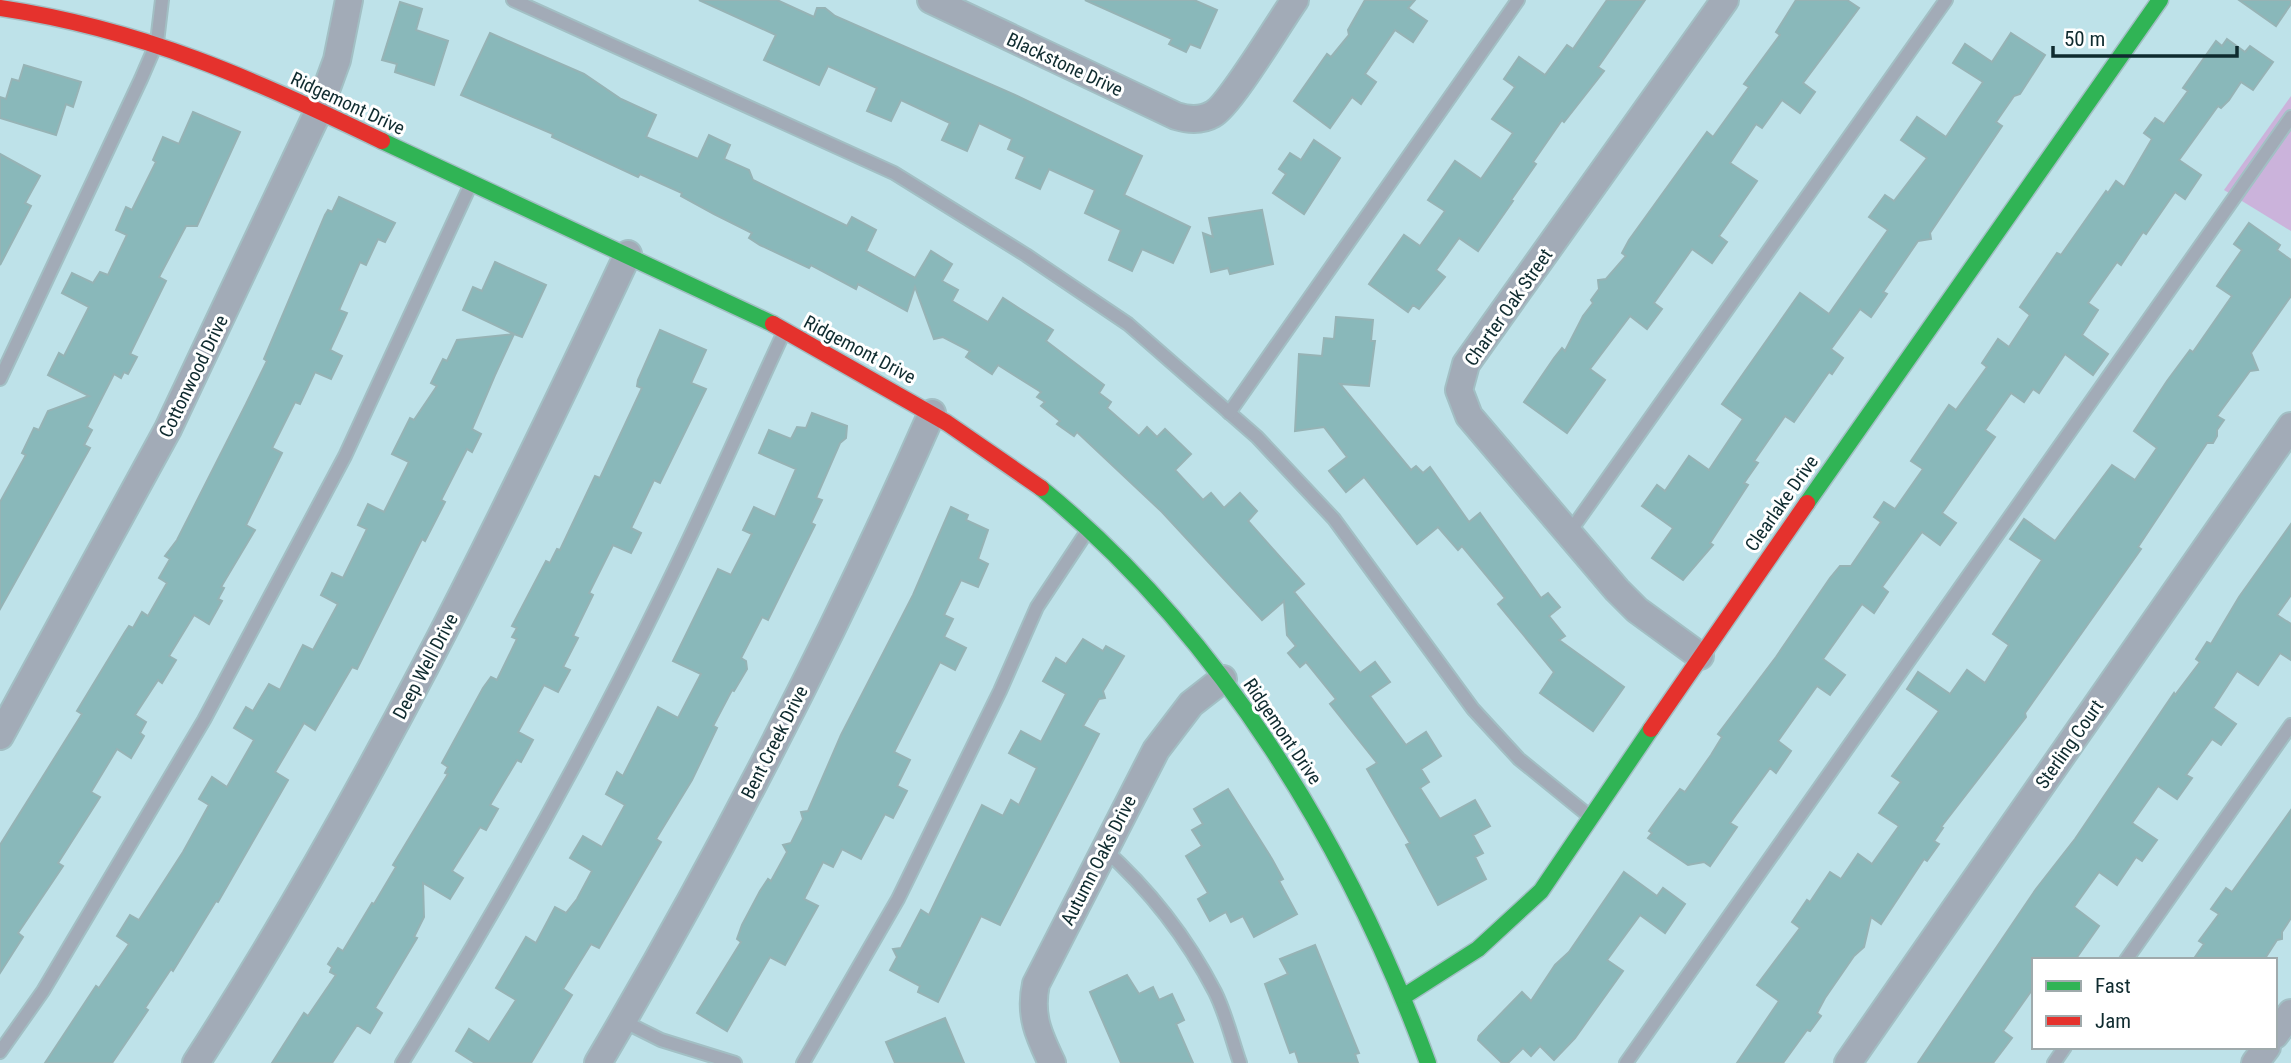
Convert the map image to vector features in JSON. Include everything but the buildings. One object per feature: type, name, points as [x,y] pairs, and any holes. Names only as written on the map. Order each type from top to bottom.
[{"type":"street","name":"Cottonwood Drive","points":[[0,736],[168,429],[318,112],[337,60],[349,0]]},
{"type":"street","name":"Blackstone Drive","points":[[931,0],[1176,116],[1202,119],[1224,105],[1295,0]]},
{"type":"street","name":"Charter Oak Street","points":[[1699,656],[1637,610],[1469,416],[1459,390],[1460,376],[1466,363],[1725,0]]},
{"type":"street","name":"Clearlake Drive","points":[[1406,995],[1449,972],[1511,925],[1541,891],[1699,656],[2160,0]]},
{"type":"street","name":"Ridgemont Drive","points":[[0,8],[75,18],[157,42],[318,112],[628,254],[842,360],[932,412],[1018,470],[1109,550],[1248,711],[1339,856],[1376,927],[1406,995],[1428,1063]]},
{"type":"street","name":"Deep Well Drive","points":[[196,1063],[268,950],[373,767],[536,446],[628,254]]},
{"type":"street","name":"Bent Creek Drive","points":[[598,1063],[687,909],[770,751],[855,581],[932,412]]},
{"type":"street","name":"Sterling Court","points":[[1848,1063],[2291,426]]},
{"type":"street","name":"Autumn Oaks Drive","points":[[1052,1063],[1033,1021],[1035,984],[1156,750],[1191,704],[1223,679]]},
{"type":"street","points":[[2277,1032],[2291,1013]]},
{"type":"lane","points":[[0,379],[61,255],[157,42],[162,0]]},
{"type":"lane","points":[[513,0],[894,173],[1026,255],[1128,324],[1229,413],[1334,519],[1473,709],[1519,760],[1591,818]]},
{"type":"lane","points":[[1229,413],[1518,0]]},
{"type":"lane","points":[[1569,533],[1946,0]]},
{"type":"lane","points":[[1626,1063],[2291,117]]},
{"type":"lane","points":[[0,1052],[43,991],[204,720],[345,456],[472,183]]},
{"type":"lane","points":[[402,1063],[504,895],[585,747],[665,590],[784,332]]},
{"type":"lane","points":[[803,1063],[898,899],[1000,691],[1037,607],[1087,531]]},
{"type":"lane","points":[[2127,958],[2291,725]]},
{"type":"lane","points":[[1103,848],[1136,877],[1169,916],[1215,993],[1240,1063]]},
{"type":"lane","points":[[623,1021],[661,1040],[735,1063]]},
{"type":"shaded area","points":[[2291,96],[2291,231],[2224,190]]},
{"type":"traffic: fast","points":[[1807,503],[2160,0]]},
{"type":"traffic: fast","points":[[382,141],[773,324]]},
{"type":"traffic: fast","points":[[1041,488],[1106,546],[1166,609],[1222,678],[1272,750],[1318,825],[1360,903],[1396,982],[1428,1063]]},
{"type":"traffic: fast","points":[[1406,995],[1478,949],[1541,891],[1651,729]]},
{"type":"traffic: jam","points":[[0,8],[101,29],[196,59],[288,97],[382,141]]},
{"type":"traffic: jam","points":[[773,324],[947,423],[1041,488]]},
{"type":"traffic: jam","points":[[1651,729],[1807,503]]}]
